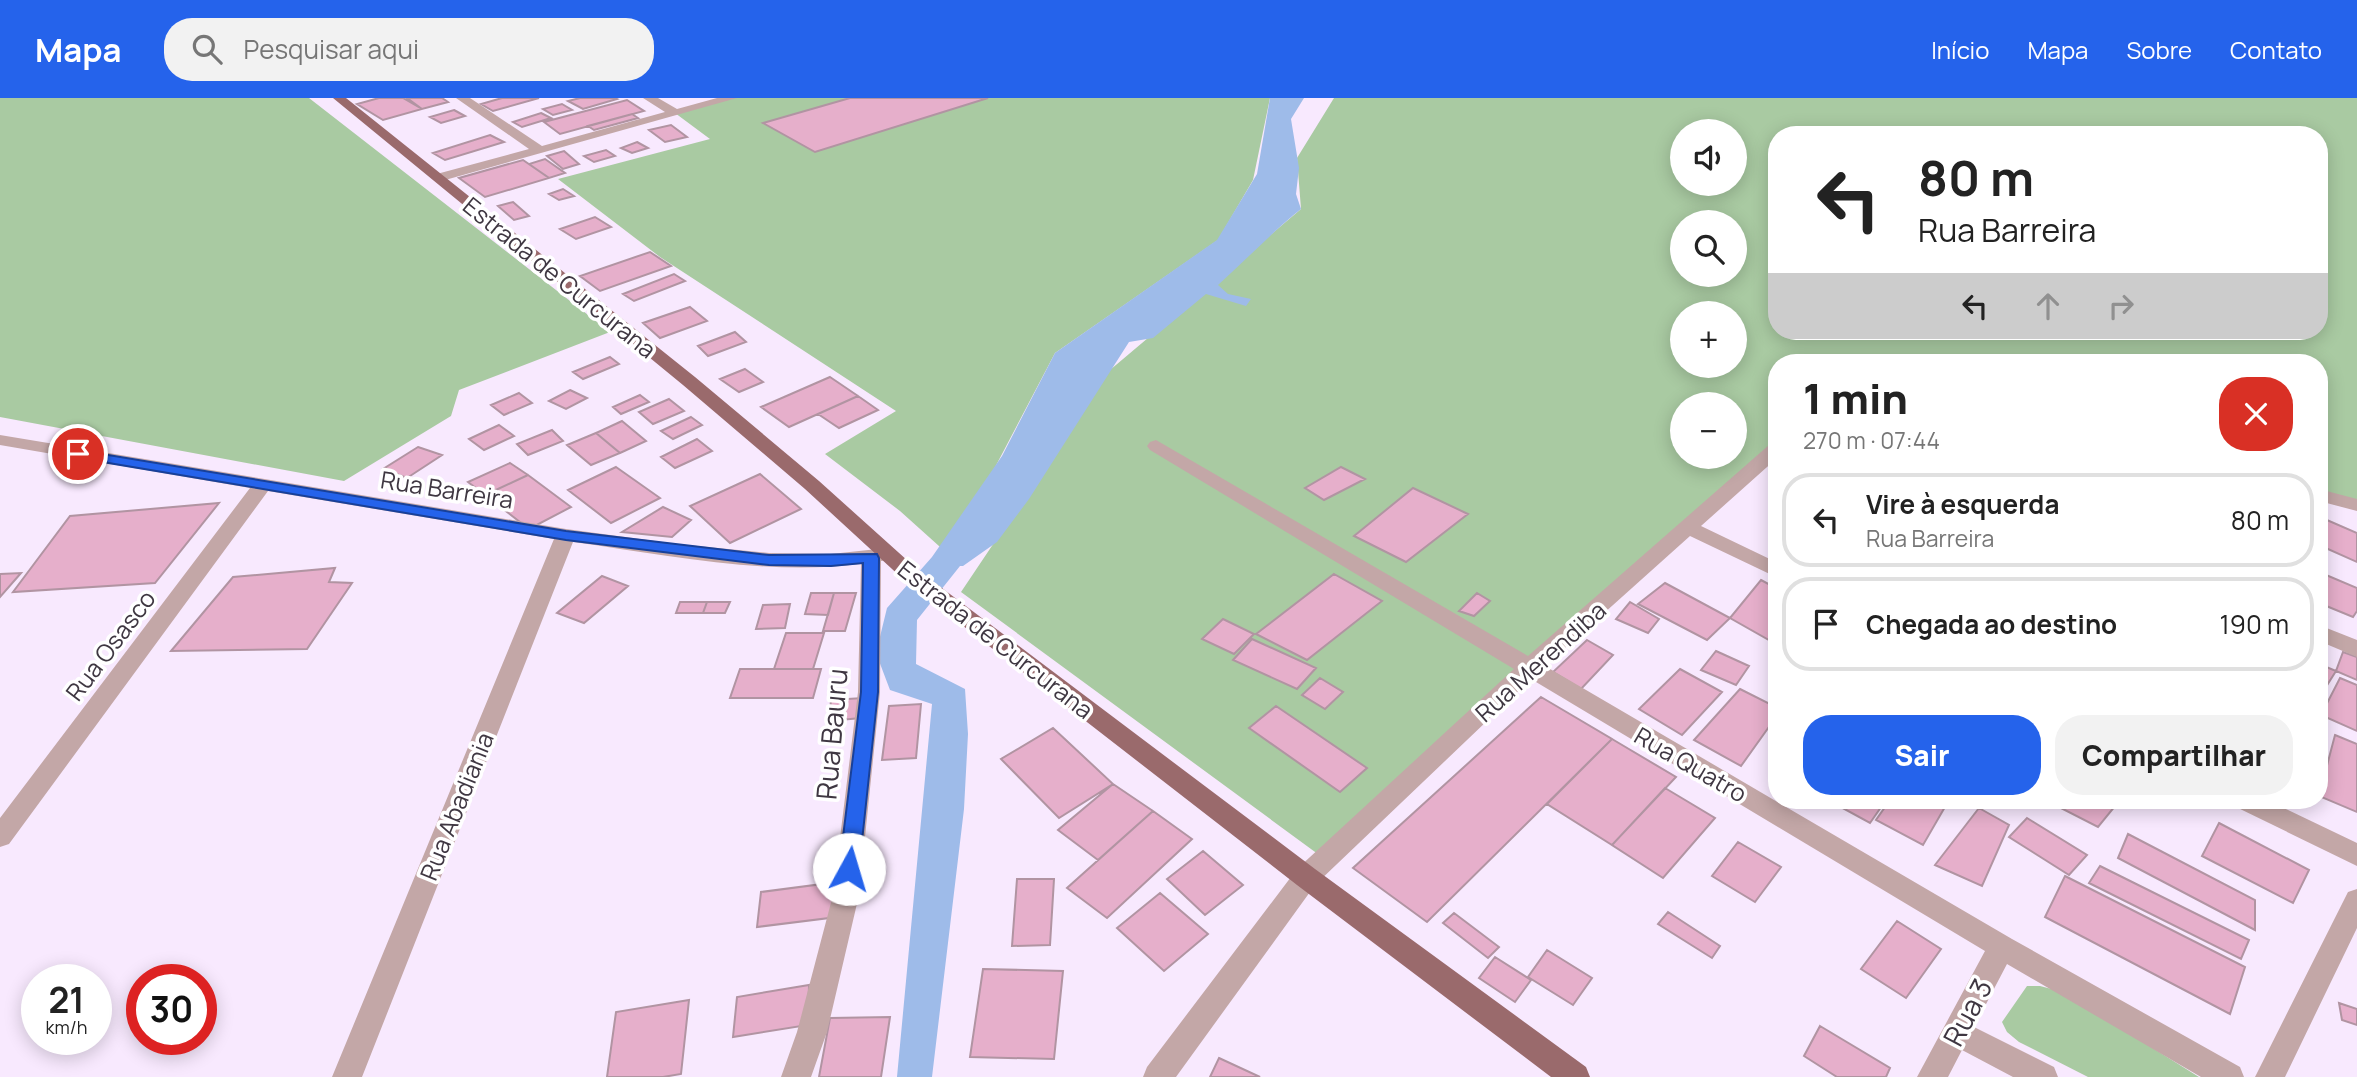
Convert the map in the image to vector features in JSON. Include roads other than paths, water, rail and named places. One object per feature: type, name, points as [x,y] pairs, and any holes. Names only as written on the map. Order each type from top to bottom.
[{"type":"main road","name":"Estrada de Curcurana","points":[[339,98],[792,467],[879,556],[911,575],[1575,1077]]},
{"type":"street","points":[[463,98],[541,151]]},
{"type":"street","points":[[649,98],[675,113]]},
{"type":"street","points":[[438,178],[731,98]]},
{"type":"street","name":"Rua Barreira","points":[[0,440],[566,535],[769,560],[831,561],[879,556]]},
{"type":"street","name":"Rua Quatro","points":[[1156,446],[2002,947],[2229,1077]]},
{"type":"street","name":"Rua Merendiba","points":[[1158,1077],[1307,877],[1529,668],[1768,456]]},
{"type":"street","name":"Rua Osasco","points":[[0,837],[262,485]]},
{"type":"street","points":[[2328,497],[2357,505]]},
{"type":"street","points":[[1690,528],[1768,566]]},
{"type":"street","name":"Rua Abadiania","points":[[347,1077],[566,535]]},
{"type":"street","name":"Rua Bauru","points":[[796,1077],[812,1032],[846,895],[869,692],[879,556]]},
{"type":"street","points":[[2328,636],[2357,649]]},
{"type":"street","points":[[2263,809],[2357,855]]},
{"type":"street","points":[[2270,1077],[2357,900]]},
{"type":"street","name":"Rua 3","points":[[1932,1077],[2002,947]]},
{"type":"street","points":[[1956,1032],[2043,1077]]},
{"type":"water","points":[[1270,98],[1304,98],[1291,119],[1299,168],[1296,194],[1301,209],[1218,285],[1228,294],[1251,299],[1246,306],[1206,294],[1153,338],[1129,342],[1029,499],[997,542],[960,566],[917,620],[916,664],[965,689],[968,734],[964,809],[932,1077],[897,1077],[932,704],[890,690],[876,653],[887,608],[932,557],[1002,456],[1055,353],[1217,240],[1257,174]]}]
